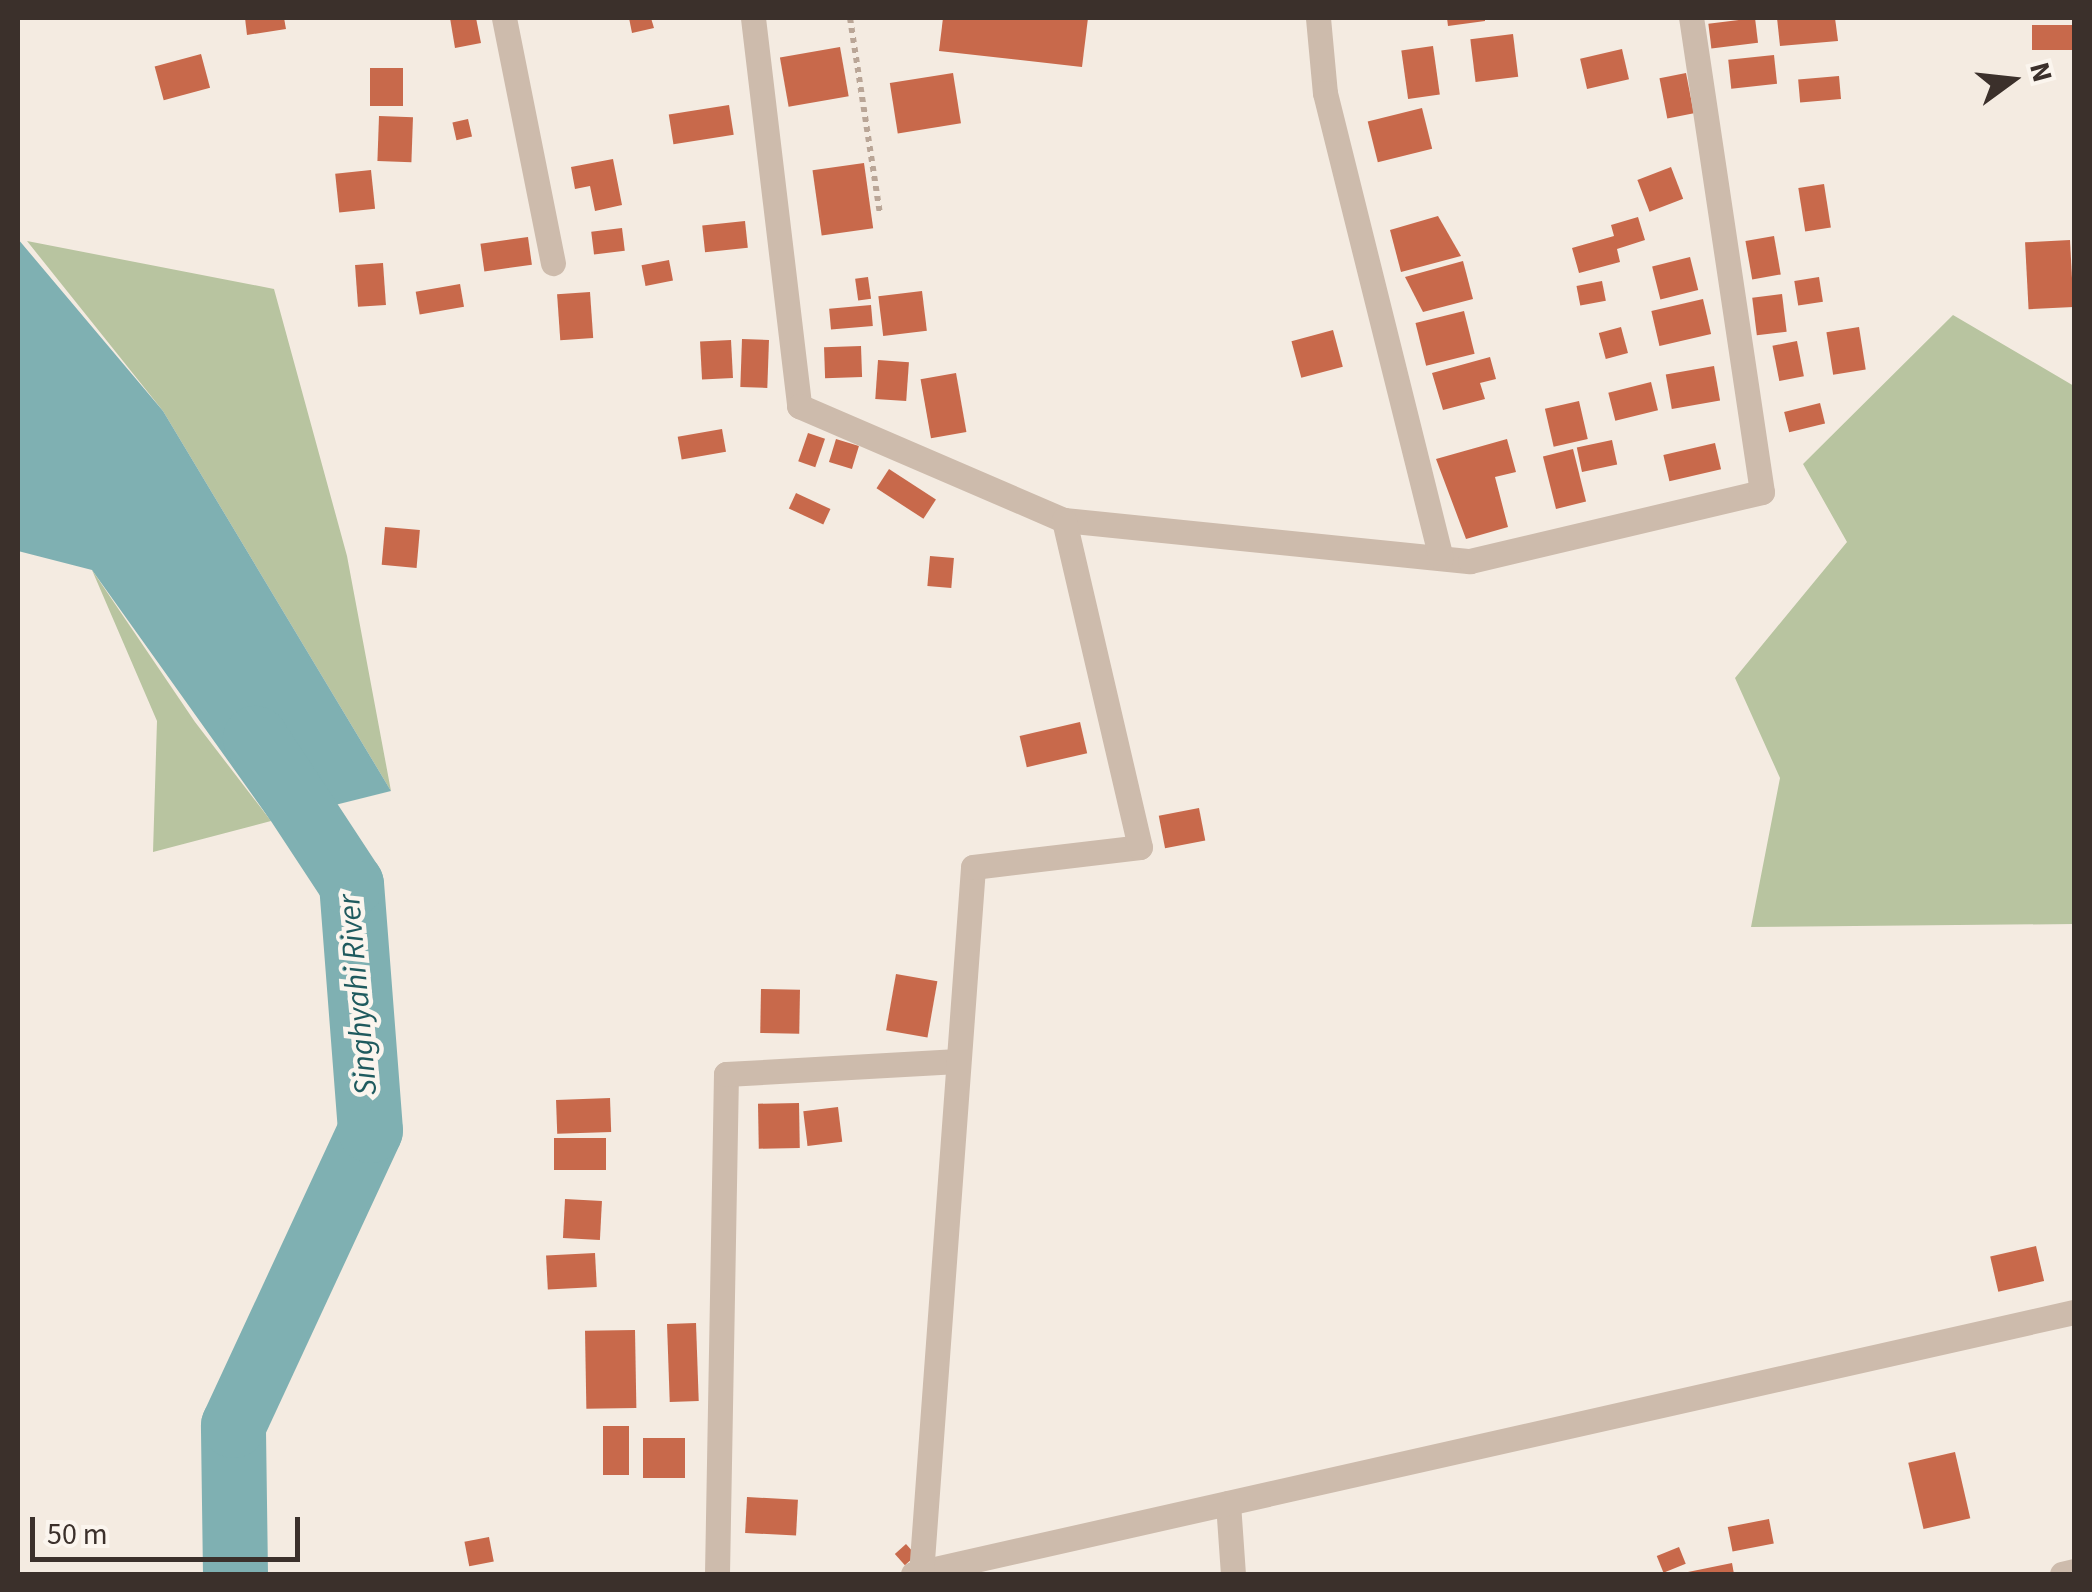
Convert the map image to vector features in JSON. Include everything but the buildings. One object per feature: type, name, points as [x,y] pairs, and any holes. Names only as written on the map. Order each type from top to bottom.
[{"type":"street","points":[[504,18],[553,263]]},
{"type":"street","points":[[754,18],[798,406],[1064,520],[1470,561],[1762,492],[1690,18]]},
{"type":"street","points":[[1318,18],[1325,93],[1441,558]]},
{"type":"street","points":[[1064,520],[1140,846],[973,867],[918,1574],[2074,1312]]},
{"type":"street","points":[[717,1574],[726,1074],[958,1061]]},
{"type":"street","points":[[1228,1503],[1233,1574]]},
{"type":"street","points":[[2062,1574],[2074,1571]]},
{"type":"path","points":[[850,18],[880,214]]},
{"type":"green space","points":[[27,241],[274,289],[347,556],[391,791],[163,411]]},
{"type":"green space","points":[[1953,315],[2074,386],[2074,924],[1751,927],[1780,778],[1735,678],[1847,542],[1803,464]]},
{"type":"green space","points":[[92,570],[195,722],[271,821],[153,852],[157,721]]},
{"type":"water","points":[[18,239],[163,411],[391,791],[271,821],[92,570],[18,551]]},
{"type":"waterway","name":"Singhyahi River","points":[[235,1574],[233,1425],[370,1130],[351,884],[255,738]]}]
